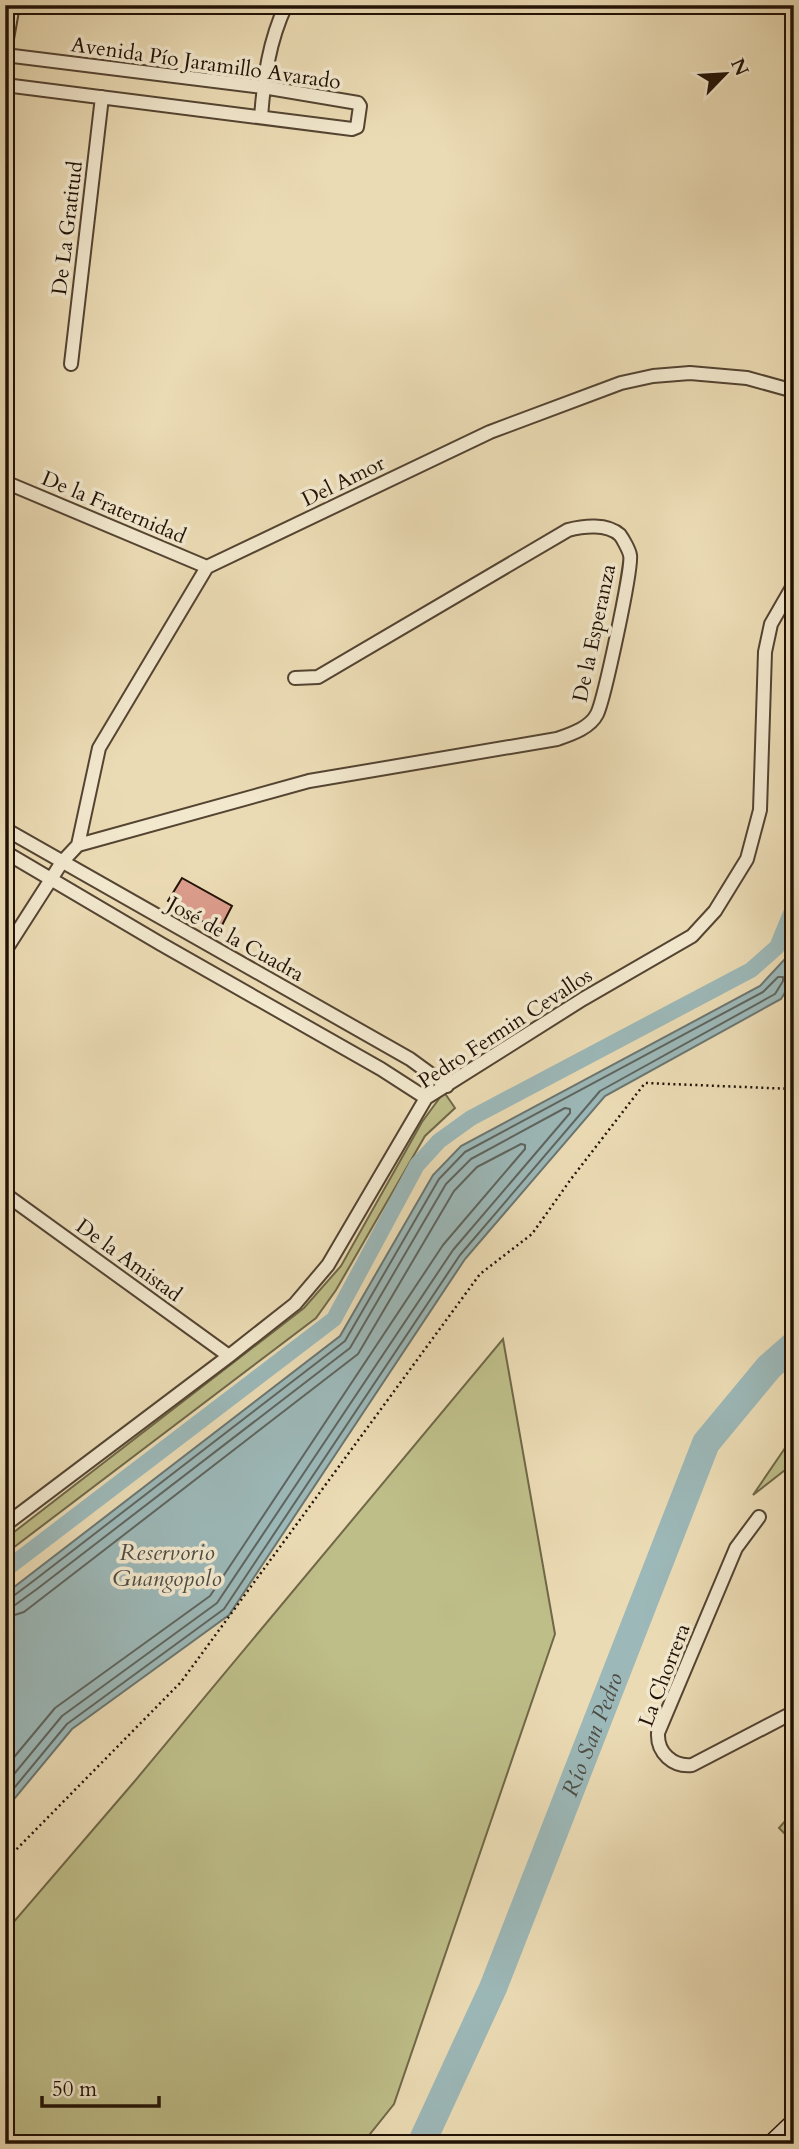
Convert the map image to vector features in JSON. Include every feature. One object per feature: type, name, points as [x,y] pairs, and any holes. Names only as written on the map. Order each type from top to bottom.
[{"type":"main road","points":[[772,2144],[794,2123]]},
{"type":"street","points":[[5,50],[13,5]]},
{"type":"street","points":[[261,117],[263,87],[271,46],[286,5]]},
{"type":"street","name":"Avenida Pío Jaramillo Avarado","points":[[5,55],[263,87],[358,103],[360,106],[357,127],[352,129],[5,85]]},
{"type":"street","name":"De La Gratitud","points":[[71,364],[102,96]]},
{"type":"street","name":"Del Amor","points":[[207,568],[490,432],[621,383],[653,376],[691,373],[747,378],[794,391]]},
{"type":"street","name":"De la Fraternidad","points":[[5,482],[207,568]]},
{"type":"street","name":"De la Esperanza","points":[[78,845],[309,781],[557,739],[578,732],[596,716],[606,686],[631,556],[620,535],[602,527],[586,526],[568,530],[318,677],[295,678]]},
{"type":"street","points":[[5,951],[62,862],[78,845],[99,748],[207,568]]},
{"type":"street","name":"Pedro Fermin Cevallos","points":[[5,1525],[295,1304],[328,1265],[426,1098],[583,999],[692,936],[715,911],[747,859],[760,810],[765,652],[771,624],[794,584]]},
{"type":"street","name":"José de la Cuadra","points":[[5,829],[410,1059],[447,1086]]},
{"type":"street","name":"José de la Cuadra","points":[[5,852],[381,1069],[426,1098]]},
{"type":"street","points":[[236,987],[247,967]]},
{"type":"street","name":"De la Amistad","points":[[5,1194],[229,1356]]},
{"type":"street","name":"La Chorrera","points":[[759,1517],[736,1548],[658,1733],[658,1739],[667,1758],[682,1766],[692,1765],[794,1712]]},
{"type":"path","points":[[5,1861],[181,1682],[480,1274],[532,1234],[645,1083],[794,1089]]},
{"type":"green space","points":[[444,1092],[455,1108],[425,1136],[336,1290],[316,1318],[5,1554],[5,1539],[304,1308],[341,1266],[422,1122]]},
{"type":"green space","points":[[503,1339],[555,1634],[394,2104],[362,2144],[5,2144],[5,1932],[134,1782]]},
{"type":"green space","points":[[794,1435],[794,1463],[753,1495]]},
{"type":"green space","points":[[794,1811],[794,1843],[779,1828]]},
{"type":"water","name":"Reservorio Guangopolo","points":[[794,938],[794,978],[781,999],[605,1096],[465,1259],[229,1615],[72,1729],[5,1810],[5,1594],[340,1336],[433,1175],[461,1146],[760,986],[785,959]]},
{"type":"building","points":[[182,878],[232,906],[219,931],[168,901]]},
{"type":"waterway","points":[[5,1570],[334,1319],[417,1165],[439,1141],[471,1118],[751,970],[777,947],[794,906]]},
{"type":"waterway","name":"Río San Pedro","points":[[421,2144],[493,1988],[706,1443],[769,1367],[794,1345]]}]
